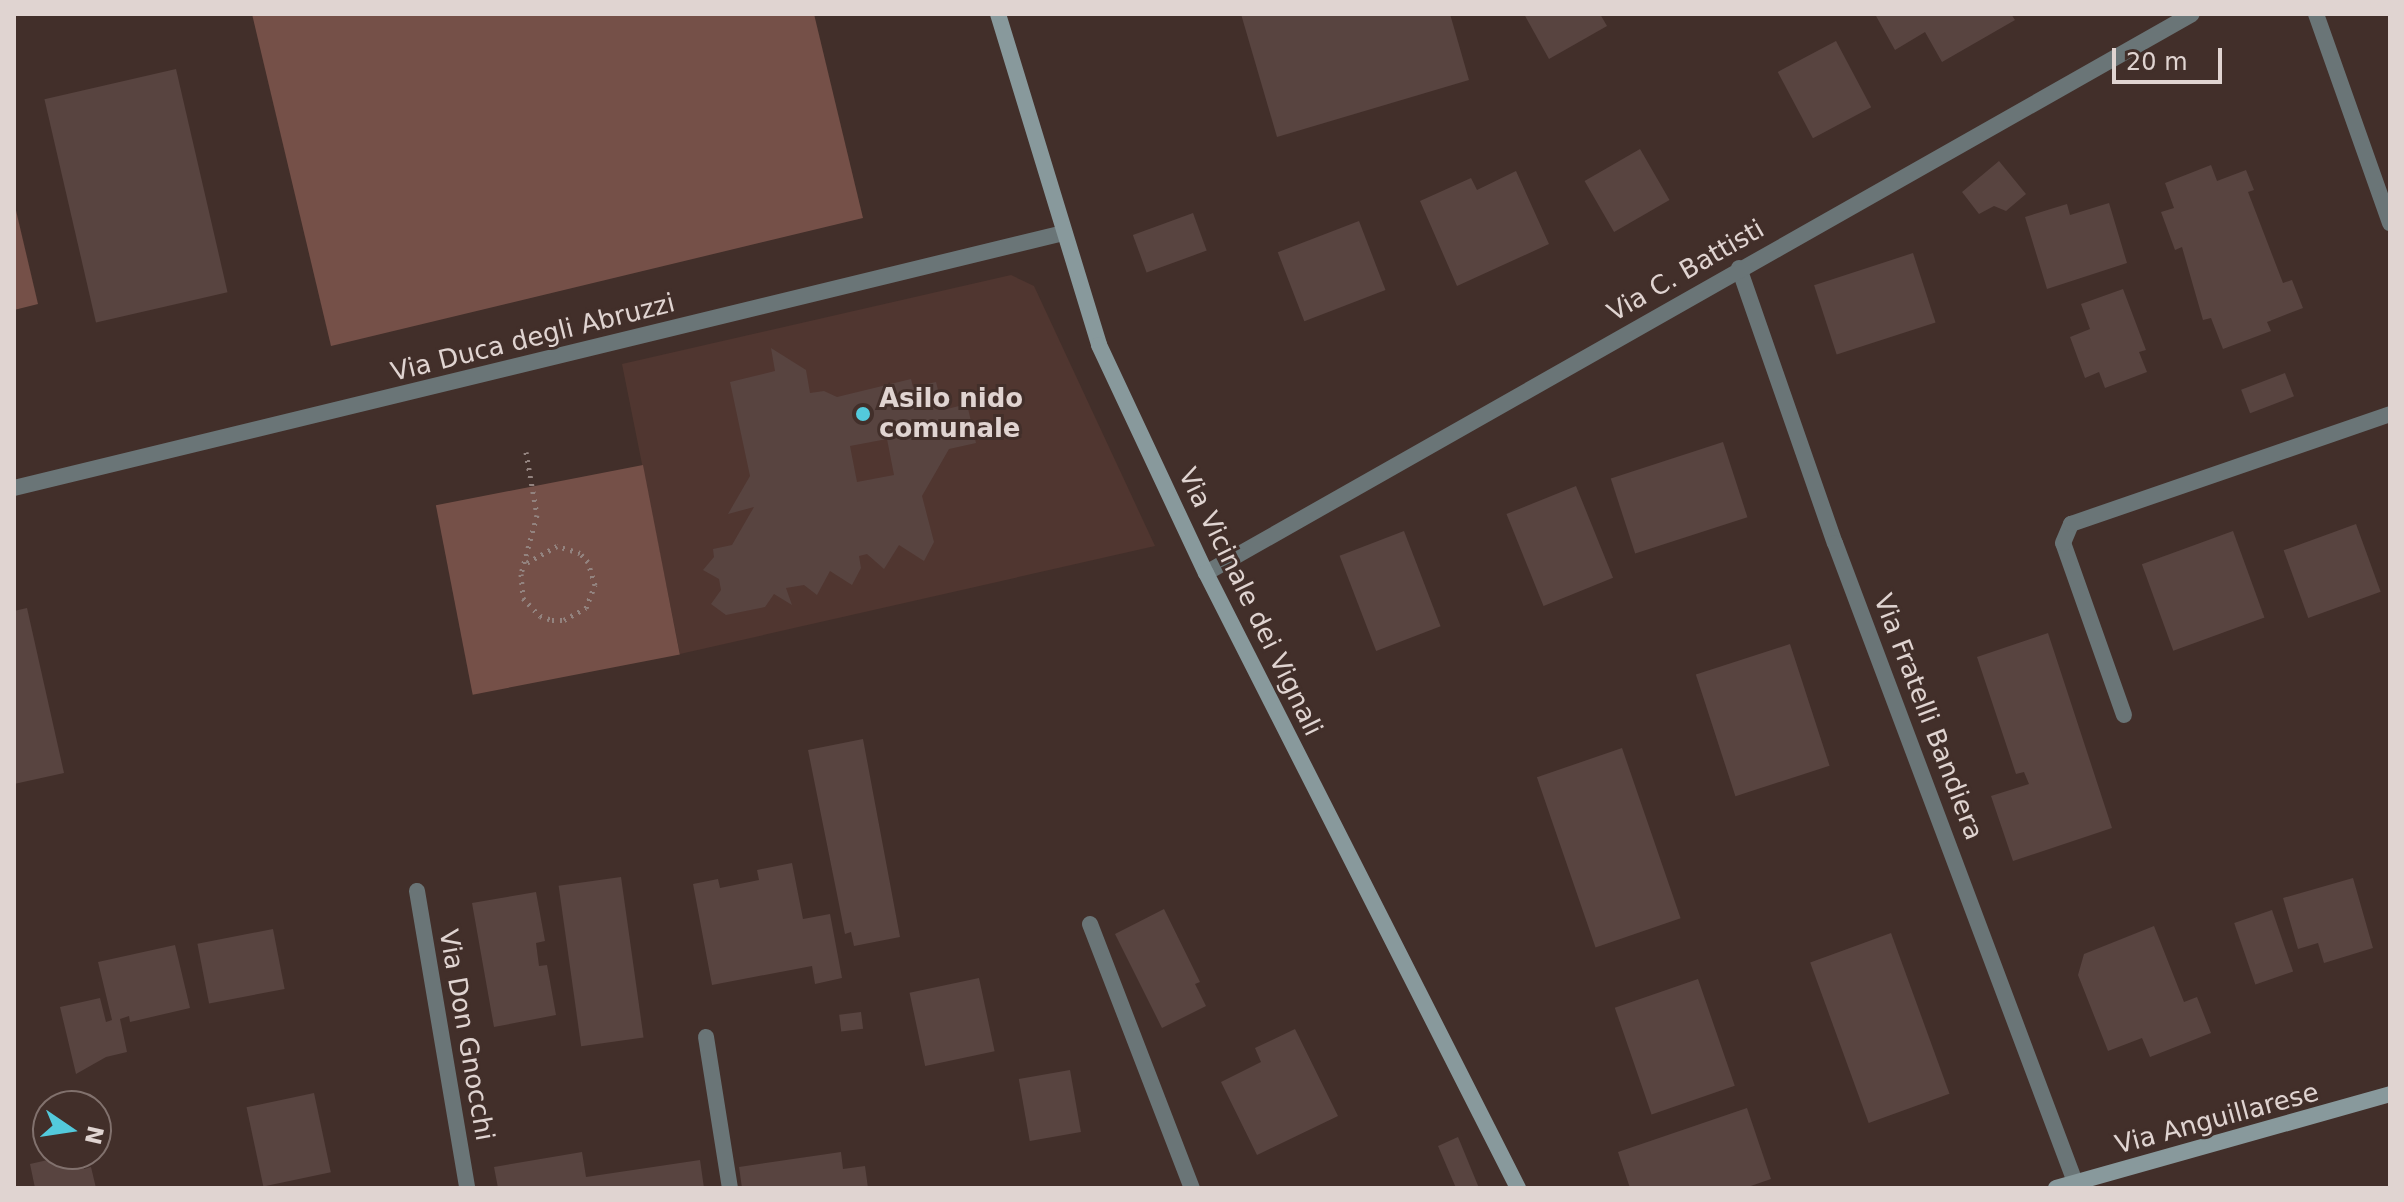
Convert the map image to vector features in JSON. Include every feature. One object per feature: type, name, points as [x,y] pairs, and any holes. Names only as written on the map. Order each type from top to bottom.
[{"type":"street","name":"Via Vicinale dei Vignali","points":[[998,14],[1099,345],[1206,573],[1518,1188]]},
{"type":"street","name":"Via C. Battisti","points":[[1206,573],[1739,268],[2192,14]]},
{"type":"street","points":[[2316,14],[2390,223]]},
{"type":"street","name":"Via Duca degli Abruzzi","points":[[14,488],[1063,233]]},
{"type":"street","name":"Via Fratelli Bandiera","points":[[1739,268],[1835,543],[2075,1182]]},
{"type":"street","points":[[2124,715],[2063,543],[2071,524],[2390,414]]},
{"type":"street","name":"Via Don Gnocchi","points":[[417,891],[467,1188]]},
{"type":"street","points":[[1090,924],[1192,1188]]},
{"type":"street","points":[[706,1037],[730,1188]]},
{"type":"street","name":"Via Anguillarese","points":[[2056,1188],[2390,1094]]},
{"type":"path","points":[[526,452],[537,515],[521,574],[523,598],[540,616],[564,620],[586,608],[595,585],[588,562],[580,553],[557,546],[526,563]]},
{"type":"shaded area","points":[[252,14],[814,14],[863,218],[331,346]]},
{"type":"shaded area","points":[[14,202],[38,304],[14,310]]},
{"type":"shaded area","name":"Asilo nido comunale","points":[[1011,275],[1034,286],[1155,546],[680,654],[622,364]]},
{"type":"shaded area","points":[[643,465],[680,654],[473,695],[436,505]]},
{"type":"building","points":[[1241,14],[1450,14],[1469,80],[1277,137]]},
{"type":"building","points":[[1524,14],[1600,14],[1607,26],[1549,59]]},
{"type":"building","points":[[2011,14],[2015,20],[1942,62],[1925,32],[1895,50],[1876,16]]},
{"type":"building","points":[[1836,41],[1871,107],[1813,138],[1778,72]]},
{"type":"building","points":[[176,69],[228,292],[96,322],[44,99]]},
{"type":"building","points":[[1640,149],[1670,200],[1614,232],[1585,181]]},
{"type":"building","points":[[1999,161],[2026,194],[2006,211],[1994,206],[1979,214],[1962,192]]},
{"type":"building","points":[[2211,165],[2217,181],[2246,170],[2254,190],[2248,192],[2283,283],[2292,280],[2303,308],[2267,322],[2271,331],[2223,349],[2211,318],[2203,320],[2182,247],[2175,250],[2161,212],[2174,208],[2165,183]]},
{"type":"building","points":[[1516,171],[1549,244],[1457,286],[1420,201],[1471,178],[1477,190]]},
{"type":"building","points":[[2109,203],[2127,263],[2047,289],[2025,217],[2067,204],[2070,215]]},
{"type":"building","points":[[1193,213],[1207,251],[1147,272],[1133,235]]},
{"type":"building","points":[[1359,221],[1386,290],[1304,321],[1278,252]]},
{"type":"building","points":[[1913,253],[1936,322],[1837,355],[1814,285]]},
{"type":"building","points":[[2123,289],[2146,350],[2139,352],[2147,372],[2105,388],[2099,372],[2085,378],[2070,337],[2090,329],[2081,304]]},
{"type":"building","points":[[771,348],[806,370],[810,393],[824,391],[837,397],[911,379],[913,387],[936,382],[943,410],[967,404],[976,443],[949,449],[922,496],[934,542],[924,561],[899,545],[884,569],[867,554],[859,556],[861,568],[852,585],[830,571],[817,595],[804,585],[786,588],[792,605],[774,594],[765,607],[726,615],[711,604],[721,590],[719,579],[703,570],[714,557],[713,549],[732,545],[754,507],[728,514],[750,476],[730,382],[775,371]],"holes":[[[887,439],[894,475],[857,482],[850,446]]]},
{"type":"building","points":[[2285,373],[2294,396],[2250,413],[2241,390]]},
{"type":"building","points":[[1723,442],[1747,517],[1635,554],[1611,478]]},
{"type":"building","points":[[1576,486],[1613,578],[1544,606],[1506,514]]},
{"type":"building","points":[[2356,524],[2381,592],[2308,618],[2284,550]]},
{"type":"building","points":[[1404,531],[1441,626],[1376,651],[1340,556]]},
{"type":"building","points":[[2233,531],[2264,617],[2173,651],[2142,564]]},
{"type":"building","points":[[27,608],[64,773],[14,784],[14,611]]},
{"type":"building","points":[[2048,633],[2112,828],[2013,861],[1991,796],[2029,784],[2024,772],[2016,774],[1977,657]]},
{"type":"building","points":[[1790,644],[1830,766],[1735,796],[1696,675]]},
{"type":"building","points":[[863,739],[900,937],[854,946],[851,932],[845,934],[808,750]]},
{"type":"building","points":[[1622,748],[1681,918],[1596,947],[1537,777]]},
{"type":"building","points":[[792,863],[803,919],[830,914],[842,978],[815,984],[812,966],[712,985],[693,884],[718,879],[720,888],[759,880],[757,870]]},
{"type":"building","points":[[621,877],[644,1037],[581,1046],[559,886]]},
{"type":"building","points":[[2353,878],[2373,948],[2324,963],[2318,943],[2298,949],[2283,898]]},
{"type":"building","points":[[536,892],[545,941],[536,943],[539,966],[547,965],[556,1015],[494,1027],[472,903]]},
{"type":"building","points":[[1164,909],[1200,982],[1195,984],[1206,1006],[1162,1028],[1115,934]]},
{"type":"building","points":[[2272,910],[2293,971],[2255,984],[2234,923]]},
{"type":"building","points":[[2154,926],[2184,1002],[2197,997],[2211,1033],[2150,1057],[2142,1038],[2108,1051],[2078,975],[2084,954]]},
{"type":"building","points":[[273,929],[285,989],[209,1004],[197,944]]},
{"type":"building","points":[[1891,933],[1949,1094],[1869,1123],[1810,962]]},
{"type":"building","points":[[175,945],[190,1008],[130,1022],[129,1016],[120,1019],[127,1052],[106,1057],[76,1074],[60,1007],[100,998],[106,1022],[112,1020],[98,962]]},
{"type":"building","points":[[979,978],[995,1051],[925,1066],[910,993]]},
{"type":"building","points":[[1698,979],[1735,1086],[1652,1114],[1615,1008]]},
{"type":"building","points":[[861,1012],[863,1029],[841,1032],[839,1015]]},
{"type":"building","points":[[1295,1029],[1338,1116],[1257,1155],[1221,1082],[1261,1062],[1255,1048]]},
{"type":"building","points":[[1070,1070],[1081,1132],[1030,1141],[1019,1079]]},
{"type":"building","points":[[314,1093],[331,1172],[263,1187],[247,1107]]},
{"type":"building","points":[[1747,1108],[1771,1179],[1745,1188],[1630,1188],[1618,1152]]},
{"type":"building","points":[[1458,1137],[1479,1188],[1456,1188],[1438,1146]]},
{"type":"building","points":[[582,1152],[586,1177],[700,1160],[704,1188],[498,1188],[494,1167]]},
{"type":"building","points":[[841,1152],[843,1169],[865,1166],[868,1188],[742,1188],[739,1167]]},
{"type":"building","points":[[30,1164],[32,1170],[92,1170],[96,1188],[35,1188]]},
{"type":"place","name":"Asilo nido comunale","points":[[863,414]]}]
